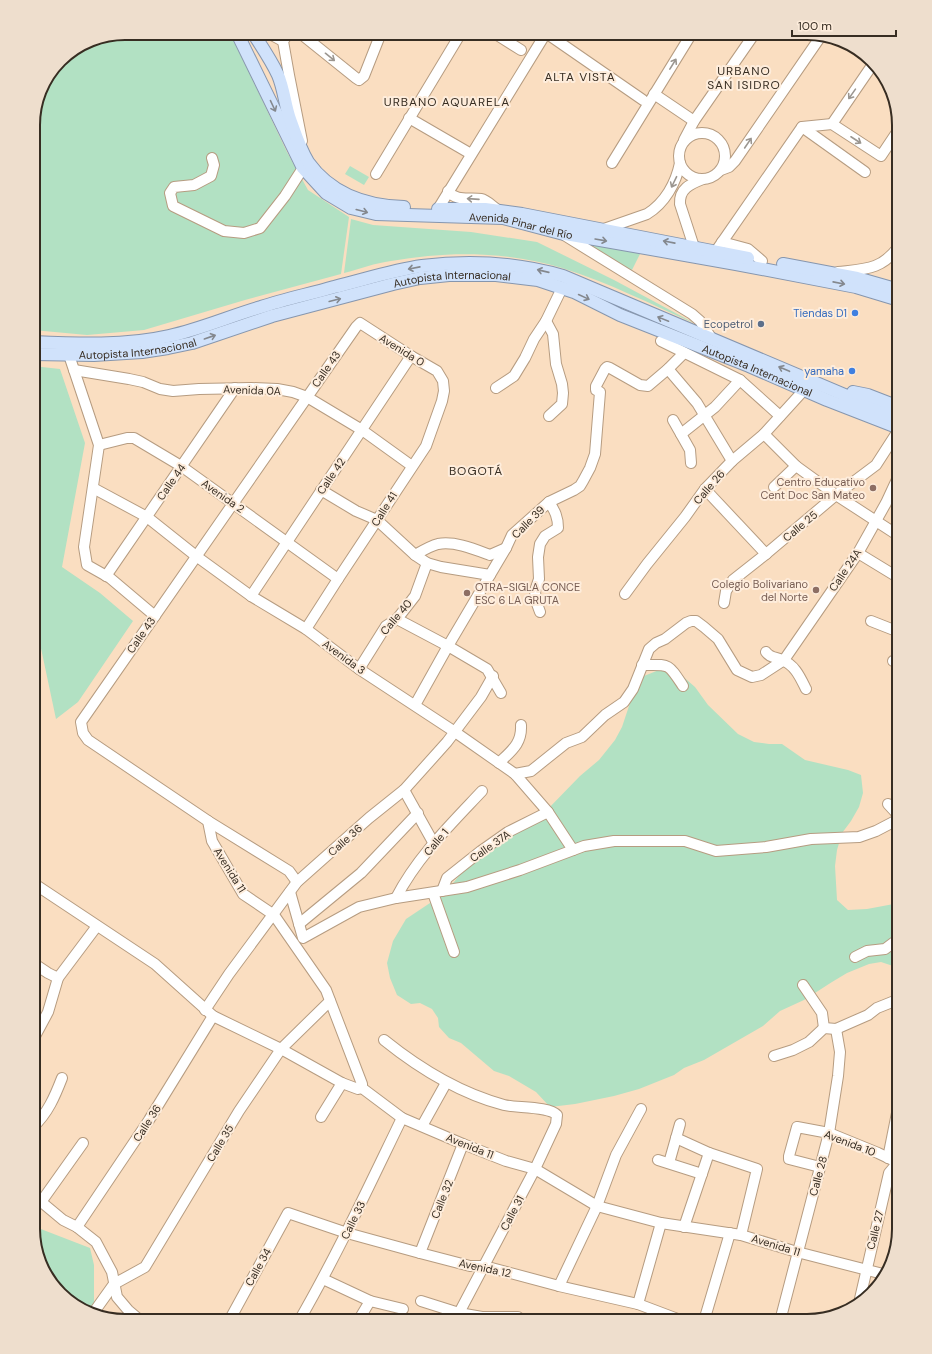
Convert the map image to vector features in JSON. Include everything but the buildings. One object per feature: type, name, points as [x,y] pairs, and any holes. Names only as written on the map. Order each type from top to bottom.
[{"type":"main road","name":"Avenida Pinar del Río","points":[[240,40],[305,164],[326,193],[351,208],[376,214],[503,218],[560,232],[834,282],[892,298]]},
{"type":"main road","name":"Avenida Pinar del Río","points":[[258,40],[278,76],[305,164],[347,196],[361,201],[390,207],[498,210],[694,247],[719,246],[762,261],[833,273],[892,288]]},
{"type":"main road","points":[[248,55],[253,60],[260,60],[264,55],[263,48]]},
{"type":"main road","points":[[262,83],[262,77],[265,73],[271,72],[278,76]]},
{"type":"main road","name":"Autopista Internacional","points":[[40,342],[102,343],[167,337],[192,331],[274,303],[397,271],[434,265],[473,263],[520,267],[545,271],[563,276],[892,415]]},
{"type":"main road","name":"Autopista Internacional","points":[[40,354],[69,355],[136,352],[179,346],[272,316],[394,284],[426,277],[449,275],[496,275],[538,280],[562,288],[620,315],[840,405],[892,429]]},
{"type":"main road","name":"Autopista Internacional","points":[[828,387],[868,395],[892,404]]},
{"type":"main road","points":[[840,405],[860,420],[892,430]]},
{"type":"street","points":[[212,158],[214,165],[211,176],[194,185],[174,187],[170,193],[173,206],[224,231],[244,233],[260,228],[285,196],[305,164],[290,82],[286,40]]},
{"type":"street","points":[[309,40],[360,80],[364,76],[378,40]]},
{"type":"street","points":[[376,174],[457,40]]},
{"type":"street","points":[[505,40],[521,50]]},
{"type":"street","points":[[438,209],[542,40]]},
{"type":"street","points":[[556,40],[643,100]]},
{"type":"street","points":[[612,163],[688,40]]},
{"type":"street","points":[[703,179],[695,178],[683,170],[680,163],[679,153],[681,146],[694,121],[750,40]]},
{"type":"street","points":[[694,247],[680,204],[682,192],[692,183],[716,175],[735,161],[818,41]]},
{"type":"street","points":[[832,124],[870,68]]},
{"type":"street","points":[[654,94],[694,121]]},
{"type":"street","points":[[410,118],[472,154]]},
{"type":"street","points":[[719,246],[802,127],[832,124],[881,156],[892,140]]},
{"type":"street","points":[[802,127],[865,172]]},
{"type":"street","points":[[684,140],[696,133],[703,132],[717,137],[722,142],[726,156],[721,170]]},
{"type":"street","points":[[604,230],[647,214],[653,210],[669,192],[675,182],[680,163]]},
{"type":"street","points":[[448,191],[456,198],[485,200],[498,210]]},
{"type":"street","points":[[560,232],[692,314],[700,321],[712,339]]},
{"type":"street","points":[[833,273],[870,269],[888,260],[892,255]]},
{"type":"street","points":[[496,388],[514,376],[534,339],[546,321],[562,288]]},
{"type":"street","points":[[546,321],[553,334],[556,364],[563,393],[562,404],[550,416]]},
{"type":"street","name":"Avenida 0","points":[[358,324],[362,324],[437,371],[443,381]]},
{"type":"street","name":"Calle 43","points":[[297,882],[289,871],[208,821],[88,740],[83,733],[81,722],[358,324]]},
{"type":"street","points":[[661,342],[740,380],[780,416]]},
{"type":"street","points":[[684,353],[668,369],[697,403],[732,461]]},
{"type":"street","points":[[69,355],[100,445],[84,547],[84,556],[87,565],[106,576],[155,616]]},
{"type":"street","name":"Calle 42","points":[[251,596],[411,356]]},
{"type":"street","name":"Calle 39","points":[[415,705],[506,548],[512,535],[549,502],[580,486],[590,468],[595,454],[600,392],[596,390],[596,386],[605,369],[607,367],[640,385],[648,386],[668,369]]},
{"type":"street","name":"Avenida 0A","points":[[74,370],[129,379],[143,382],[160,389],[173,391],[236,388],[277,389],[293,392],[307,397],[362,430],[412,466]]},
{"type":"street","points":[[681,434],[715,407],[740,380]]},
{"type":"street","name":"Calle 41","points":[[306,629],[426,446],[444,391],[443,381]]},
{"type":"street","name":"Calle 44","points":[[106,576],[236,388]]},
{"type":"street","name":"Calle 26","points":[[625,594],[705,489],[732,461],[764,434],[804,390]]},
{"type":"street","points":[[673,420],[690,450],[691,463]]},
{"type":"street","points":[[764,434],[796,466],[836,495],[892,532]]},
{"type":"street","name":"Avenida 2","points":[[100,445],[127,438],[134,438],[181,466],[338,579]]},
{"type":"street","name":"Calle 25","points":[[724,603],[726,590],[733,580],[836,495],[876,465],[892,441]]},
{"type":"street","points":[[774,487],[796,466]]},
{"type":"street","name":"Avenida 3","points":[[93,488],[147,516],[196,556],[251,596],[306,629],[359,669],[415,705],[515,774],[548,812],[574,850]]},
{"type":"street","points":[[705,489],[766,554]]},
{"type":"street","points":[[321,490],[356,511],[377,520],[415,555],[427,563],[441,568],[490,575]]},
{"type":"street","name":"Calle 24A","points":[[784,660],[858,553],[892,490]]},
{"type":"street","points":[[540,612],[536,601],[535,591],[539,579],[538,557],[540,544],[545,536],[558,528],[558,519],[549,502]]},
{"type":"street","points":[[415,555],[438,544],[466,546],[490,555],[506,548]]},
{"type":"street","points":[[858,553],[892,574]]},
{"type":"street","name":"Calle 40","points":[[359,669],[386,626],[397,619],[414,596],[427,563]]},
{"type":"street","points":[[397,619],[487,669],[501,693]]},
{"type":"street","points":[[515,774],[531,771],[566,744],[582,737],[605,715],[624,702],[633,689],[649,649],[686,623],[691,621],[696,622],[718,639],[737,670],[752,677],[761,675],[784,660]]},
{"type":"street","points":[[871,621],[892,629]]},
{"type":"street","points":[[766,652],[771,657],[784,660],[798,672],[806,689]]},
{"type":"street","points":[[642,665],[666,665],[670,667],[683,686]]},
{"type":"street","name":"Calle 36","points":[[78,1227],[149,1120],[209,1013],[229,974],[297,882],[369,818],[404,790],[448,742],[481,697],[492,676]]},
{"type":"street","points":[[499,763],[520,741],[522,732],[521,725]]},
{"type":"street","points":[[404,790],[434,842]]},
{"type":"street","name":"Calle 1","points":[[396,898],[402,887],[434,842],[482,791]]},
{"type":"street","points":[[888,804],[892,809]]},
{"type":"street","name":"Calle 37A","points":[[437,892],[447,878],[481,851],[508,832],[548,812]]},
{"type":"street","points":[[298,924],[361,873],[418,813]]},
{"type":"street","name":"Avenida 11","points":[[208,821],[212,840],[243,894],[274,915],[326,990],[342,1029],[362,1084],[362,1088],[402,1118],[506,1161],[535,1169],[597,1206],[661,1223],[730,1232],[797,1252],[880,1273]]},
{"type":"street","points":[[294,944],[359,907],[396,898],[467,887],[520,870],[584,846],[614,841],[685,841],[716,851],[766,847],[823,838],[860,837],[876,831],[892,822]]},
{"type":"street","points":[[40,888],[155,964],[209,1013],[280,1049],[342,1083],[358,1089],[362,1088]]},
{"type":"street","points":[[290,892],[303,938]]},
{"type":"street","points":[[437,892],[454,952]]},
{"type":"street","points":[[40,1027],[48,1012],[58,978],[97,926]]},
{"type":"street","points":[[855,957],[867,951],[885,948],[892,944]]},
{"type":"street","points":[[40,968],[58,978]]},
{"type":"street","points":[[803,985],[822,1013],[824,1028]]},
{"type":"street","name":"Calle 35","points":[[114,1284],[145,1267],[239,1111],[280,1049],[330,1001]]},
{"type":"street","points":[[774,1056],[793,1050],[809,1042],[824,1028],[836,1029],[868,1015],[877,1008],[892,1002]]},
{"type":"street","name":"Calle 28","points":[[782,1314],[829,1133],[838,1076],[840,1052],[836,1029]]},
{"type":"street","points":[[384,1040],[408,1059],[446,1083],[422,1126]]},
{"type":"street","points":[[40,1120],[53,1101],[62,1078]]},
{"type":"street","points":[[321,1117],[342,1083]]},
{"type":"street","name":"Calle 31","points":[[446,1083],[478,1097],[506,1106],[535,1108],[555,1113],[558,1118],[535,1169],[459,1313]]},
{"type":"street","points":[[559,1286],[597,1206],[616,1155],[641,1109]]},
{"type":"street","name":"Calle 33","points":[[303,1314],[347,1233],[402,1118]]},
{"type":"street","points":[[669,1163],[680,1124]]},
{"type":"street","name":"Avenida 10","points":[[820,1167],[789,1159],[795,1130],[797,1127],[829,1133],[892,1159]]},
{"type":"street","points":[[676,1138],[709,1153],[757,1169],[741,1235]]},
{"type":"street","points":[[83,1143],[41,1202],[63,1220],[78,1227],[96,1242],[112,1272],[117,1297],[133,1314]]},
{"type":"street","name":"Calle 32","points":[[420,1253],[463,1144]]},
{"type":"street","points":[[684,1227],[709,1153]]},
{"type":"street","points":[[658,1160],[702,1174]]},
{"type":"street","name":"Calle 27","points":[[860,1295],[889,1173],[892,1168]]},
{"type":"street","name":"Avenida 12","points":[[288,1213],[347,1233],[420,1253],[470,1266],[484,1266],[559,1286],[638,1304],[664,1314]]},
{"type":"street","name":"Calle 34","points":[[233,1314],[288,1213]]},
{"type":"street","points":[[638,1304],[661,1223]]},
{"type":"street","points":[[706,1314],[730,1232]]},
{"type":"street","points":[[323,1279],[370,1301],[403,1309]]},
{"type":"street","points":[[97,1308],[114,1284]]},
{"type":"street","points":[[362,1314],[370,1301]]},
{"type":"street","points":[[421,1301],[465,1314]]},
{"type":"green space","points":[[125,40],[233,40],[287,152],[308,190],[349,217],[341,274],[245,300],[144,330],[87,335],[40,331],[40,120],[46,93],[54,78],[69,61],[93,46]]},
{"type":"green space","points":[[350,166],[369,177],[364,185],[345,174]]},
{"type":"green space","points":[[351,219],[373,225],[471,232],[537,242],[614,280],[696,324],[596,280],[562,268],[520,258],[477,254],[434,255],[385,262],[344,273]]},
{"type":"green space","points":[[578,239],[641,252],[631,272]]},
{"type":"green space","points":[[40,367],[60,369],[85,443],[62,567],[100,593],[133,621],[78,702],[56,719],[40,644]]},
{"type":"green space","points":[[664,668],[680,674],[695,687],[708,705],[738,734],[754,742],[782,744],[805,760],[848,770],[861,775],[863,793],[859,807],[842,833],[837,850],[835,866],[837,900],[848,910],[867,909],[892,904],[892,966],[881,962],[869,964],[847,973],[804,1000],[780,1011],[763,1026],[704,1060],[684,1068],[674,1075],[639,1089],[614,1096],[575,1104],[550,1107],[536,1092],[509,1076],[494,1071],[461,1043],[449,1038],[439,1027],[438,1018],[432,1009],[420,1003],[411,1004],[397,995],[390,978],[387,963],[393,941],[406,919],[430,903],[454,882],[469,863],[546,811],[580,776],[599,760],[615,740],[622,727],[634,691],[644,676]]},
{"type":"green space","points":[[40,1229],[90,1248],[94,1265],[94,1302],[98,1309],[78,1300],[58,1281],[46,1261]]},
{"type":"place","name":"Tiendas D1","points":[[855,313]]},
{"type":"place","name":"Ecopetrol","points":[[761,324]]},
{"type":"place","name":"yamaha","points":[[852,371]]},
{"type":"place","name":"Centro Educativo Cent Doc San Mateo","points":[[873,488]]},
{"type":"place","name":"Colegio Bolivariano del Norte","points":[[816,590]]},
{"type":"place","name":"OTRA-SIGLA CONCE ESC 6 LA GRUTA","points":[[467,593]]},
{"type":"district","name":"ALTA VISTA","points":[[580,77]]},
{"type":"district","name":"URBANO SAN ISIDRO","points":[[744,78]]},
{"type":"district","name":"URBANO AQUARELA","points":[[447,102]]},
{"type":"district","name":"BOGOTÁ","points":[[476,471]]}]
